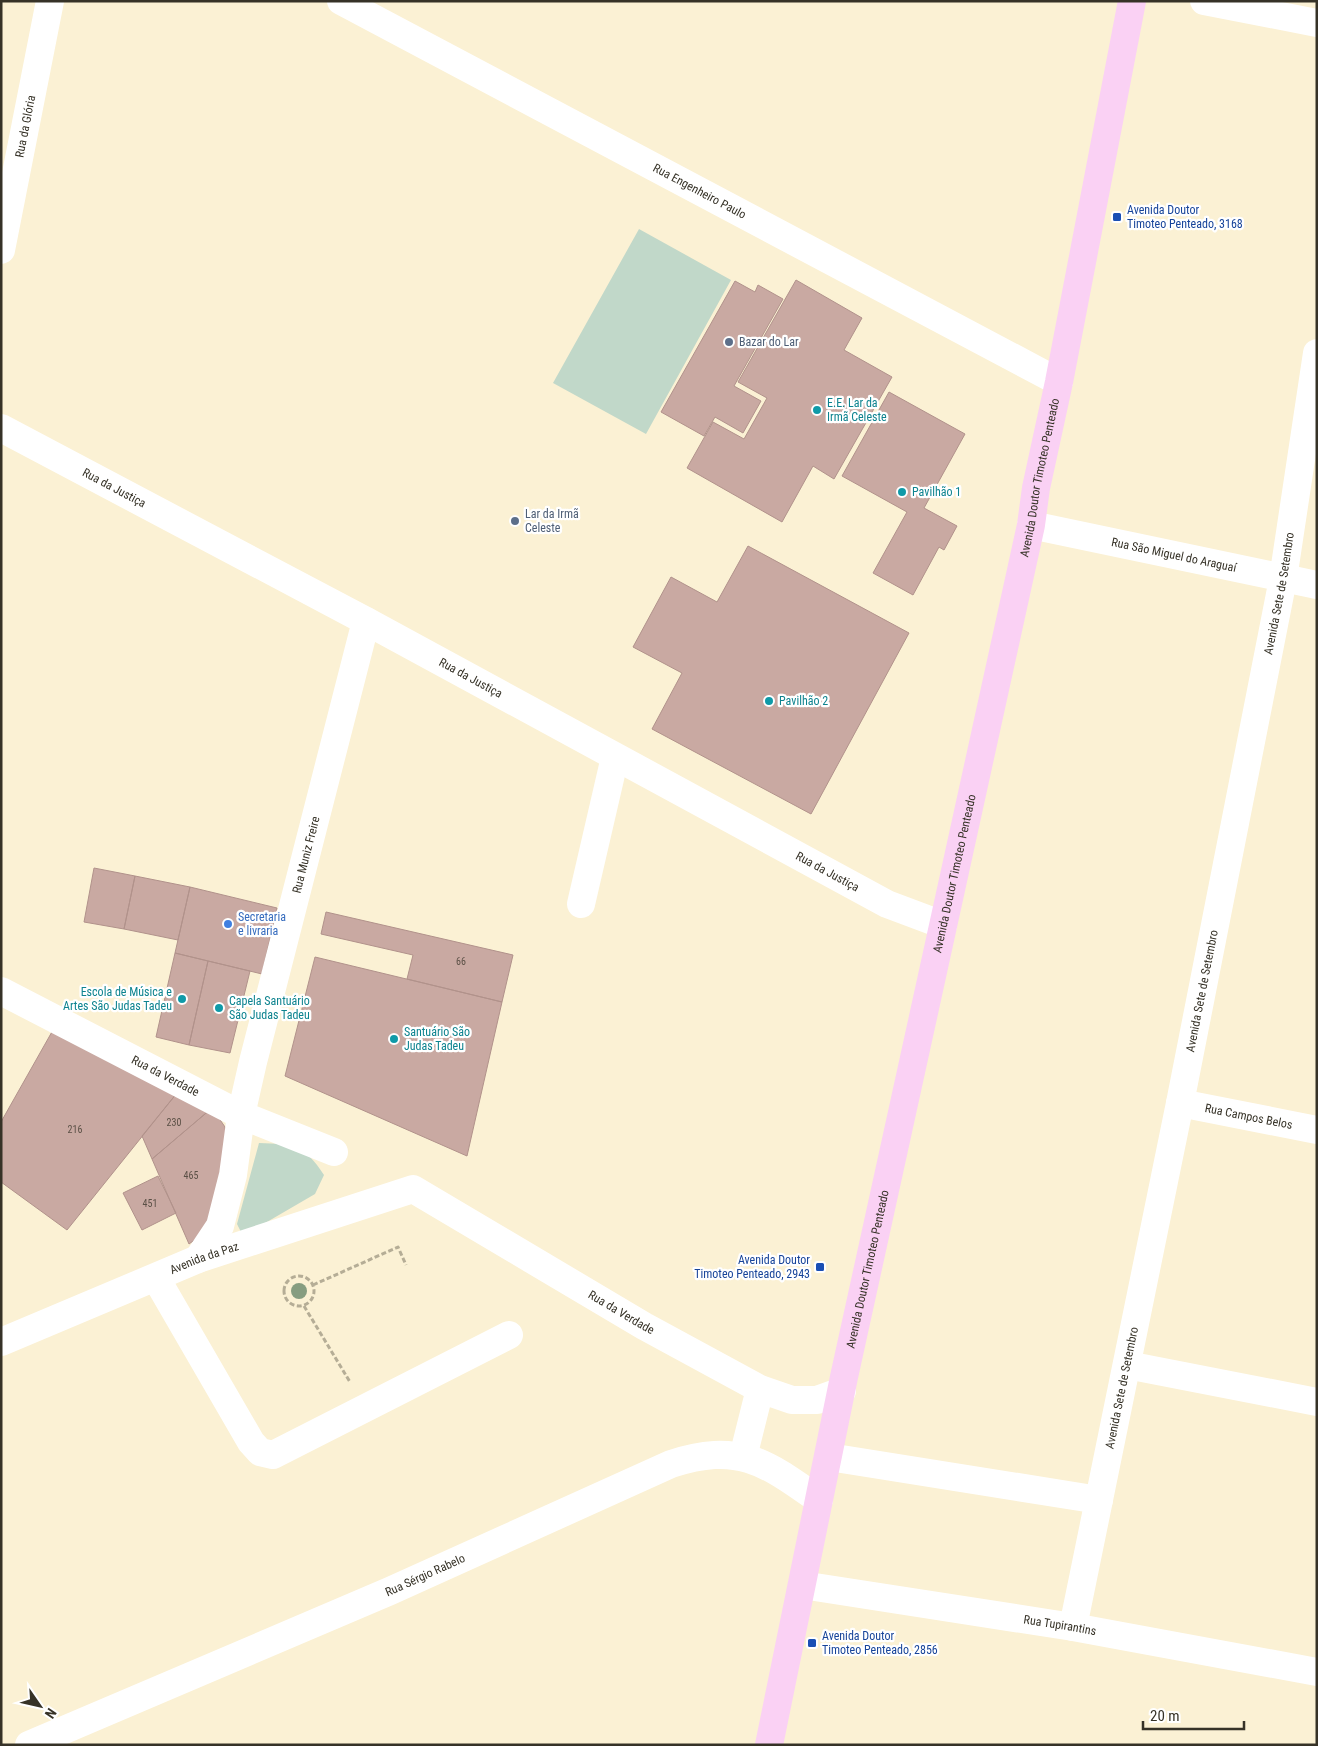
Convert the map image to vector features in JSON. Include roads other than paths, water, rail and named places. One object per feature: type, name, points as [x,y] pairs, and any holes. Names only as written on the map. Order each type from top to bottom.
[{"type":"main road","name":"Avenida Doutor Timoteo Penteado","points":[[769,1745],[842,1391],[1031,525],[1036,488],[1059,382],[1132,1]]},
{"type":"street","name":"Rua da Glória","points":[[1,250],[50,1]]},
{"type":"street","name":"Rua Engenheiro Paulo","points":[[341,1],[1059,382]]},
{"type":"street","points":[[1204,1],[1317,23]]},
{"type":"street","name":"Avenida Sete de Setembro","points":[[1073,1627],[1180,1103],[1283,579],[1317,353]]},
{"type":"street","name":"Rua da Justiça","points":[[1,428],[366,621],[887,904],[943,925]]},
{"type":"street","name":"Rua São Miguel do Araguaí","points":[[1031,525],[1317,585]]},
{"type":"street","name":"Rua Muniz Freire","points":[[198,1259],[220,1226],[233,1175],[241,1115],[366,621]]},
{"type":"street","points":[[581,904],[615,757]]},
{"type":"street","name":"Rua da Verdade","points":[[1,991],[241,1115],[334,1152]]},
{"type":"street","name":"Rua Campos Belos","points":[[1180,1103],[1317,1130]]},
{"type":"street","name":"Rua da Verdade","points":[[414,1189],[644,1326],[760,1389],[792,1400],[817,1400],[842,1391]]},
{"type":"street","name":"Avenida da Paz","points":[[1,1342],[198,1259],[414,1189]]},
{"type":"street","points":[[156,1278],[251,1442],[260,1452],[273,1455],[509,1335]]},
{"type":"street","points":[[1127,1365],[1317,1402]]},
{"type":"street","points":[[744,1457],[760,1389]]},
{"type":"street","name":"Rua Sérgio Rabelo","points":[[29,1745],[399,1588],[671,1464],[697,1455],[722,1453],[744,1457],[777,1470],[819,1500]]},
{"type":"street","points":[[829,1457],[1099,1500]]},
{"type":"street","name":"Rua Tupirantins","points":[[802,1585],[1073,1627],[1317,1672]]},
{"type":"place","name":"Avenida Doutor Timoteo Penteado, 3168","points":[[1117,217]]},
{"type":"place","name":"Bazar do Lar","points":[[729,342]]},
{"type":"place","name":"E.E. Lar da Irmã Celeste","points":[[817,410]]},
{"type":"place","name":"Pavilhão 1","points":[[902,492]]},
{"type":"place","name":"Lar da Irmã Celeste","points":[[515,521]]},
{"type":"place","name":"Pavilhão 2","points":[[769,701]]},
{"type":"place","name":"Secretaria e livraria","points":[[228,924]]},
{"type":"place","name":"Escola de Música e Artes São Judas Tadeu","points":[[182,999]]},
{"type":"place","name":"Capela Santuário São Judas Tadeu","points":[[219,1008]]},
{"type":"place","name":"Santuário São Judas Tadeu","points":[[394,1039]]},
{"type":"place","name":"Avenida Doutor Timoteo Penteado, 2943","points":[[820,1267]]},
{"type":"place","name":"Avenida Doutor Timoteo Penteado, 2856","points":[[812,1643]]}]
